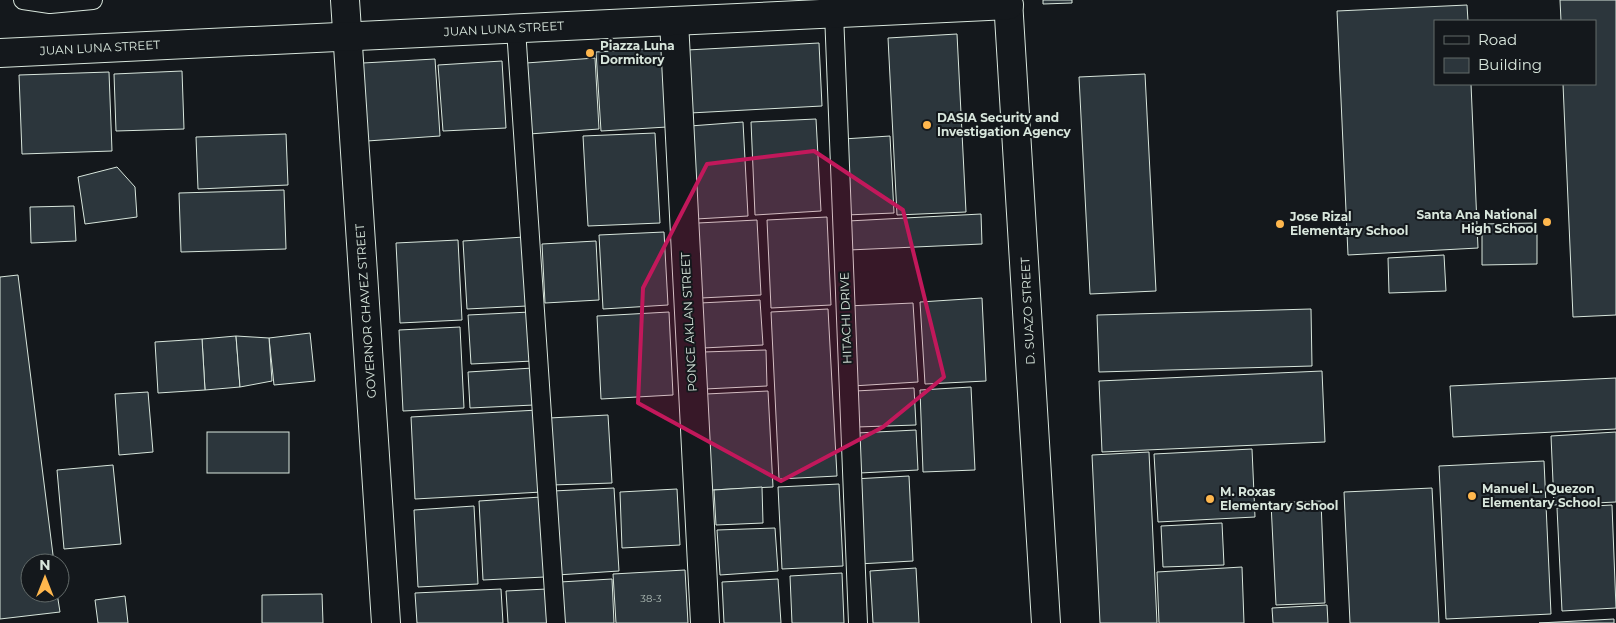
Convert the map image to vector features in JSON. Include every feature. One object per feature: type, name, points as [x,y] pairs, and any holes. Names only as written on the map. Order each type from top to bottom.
[{"type":"street","name":"GOVERNOR CHAVEZ STREET","points":[[345,0],[386,623]]},
{"type":"street","name":"JUAN LUNA STREET","points":[[0,53],[516,29],[1009,3]]},
{"type":"street","name":"D. SUAZO STREET","points":[[1009,3],[1046,623]]},
{"type":"street","name":"PONCE AKLAN STREET","points":[[674,21],[705,623]]},
{"type":"lane","points":[[23,0],[50,4],[93,0]]},
{"type":"lane","name":"HITACHI DRIVE","points":[[834,13],[858,623]]},
{"type":"lane","points":[[516,29],[556,623]]},
{"type":"highlighted area","points":[[814,151],[903,210],[944,377],[883,427],[781,481],[638,403],[643,288],[707,164]]},
{"type":"building","points":[[1043,0],[1072,0],[1072,3],[1043,4]]},
{"type":"building","points":[[1560,0],[1616,0],[1616,315],[1573,317],[1563,85],[1596,85],[1596,20],[1561,20]]},
{"type":"building","points":[[1467,5],[1468,20],[1434,20],[1434,85],[1471,85],[1478,248],[1348,255],[1337,11]]},
{"type":"building","name":"DASIA Security and Investigation Agency","points":[[957,34],[966,212],[897,215],[888,38]]},
{"type":"building","points":[[819,43],[822,106],[690,113],[687,50]]},
{"type":"building","points":[[662,48],[667,127],[601,131],[596,52]]},
{"type":"building","points":[[595,58],[599,129],[529,134],[526,63]]},
{"type":"building","points":[[435,59],[440,136],[367,141],[363,63]]},
{"type":"building","points":[[502,61],[506,128],[443,131],[438,65]]},
{"type":"building","points":[[182,71],[184,129],[116,131],[114,74]]},
{"type":"building","points":[[109,72],[112,151],[22,154],[19,75]]},
{"type":"building","points":[[1145,74],[1156,291],[1090,294],[1079,77]]},
{"type":"building","points":[[816,119],[821,211],[755,215],[751,122]]},
{"type":"building","points":[[743,122],[748,216],[696,219],[690,126]]},
{"type":"building","points":[[655,133],[660,223],[588,226],[583,136]]},
{"type":"building","points":[[286,134],[288,185],[198,189],[196,137]]},
{"type":"building","points":[[890,136],[894,213],[846,215],[843,139]]},
{"type":"building","points":[[117,167],[135,187],[137,217],[85,224],[78,177]]},
{"type":"building","points":[[284,190],[286,249],[181,252],[179,193]]},
{"type":"building","points":[[74,206],[76,241],[31,243],[30,207]]},
{"type":"building","points":[[981,214],[982,244],[849,250],[848,221]]},
{"type":"building","points":[[827,217],[831,305],[771,308],[767,220]]},
{"type":"building","points":[[757,220],[761,295],[701,298],[698,223]]},
{"type":"building","points":[[1537,223],[1537,264],[1482,265],[1482,224]]},
{"type":"building","points":[[664,232],[668,305],[603,309],[599,235]]},
{"type":"building","points":[[524,237],[527,306],[467,309],[463,241]]},
{"type":"building","points":[[458,240],[462,320],[400,323],[396,243]]},
{"type":"building","points":[[596,241],[599,300],[545,303],[542,244]]},
{"type":"building","points":[[1444,255],[1446,291],[1389,293],[1388,258]]},
{"type":"building","points":[[18,275],[53,553],[20,553],[20,603],[59,603],[60,612],[0,619],[0,277]]},
{"type":"building","points":[[982,298],[986,381],[925,384],[920,302]]},
{"type":"building","points":[[760,300],[763,345],[703,348],[700,303]]},
{"type":"building","points":[[913,303],[918,382],[852,386],[847,306]]},
{"type":"building","points":[[828,309],[837,476],[779,479],[771,312]]},
{"type":"building","points":[[1311,309],[1312,366],[1099,372],[1097,315]]},
{"type":"building","points":[[530,312],[533,361],[471,364],[468,315]]},
{"type":"building","points":[[669,312],[673,395],[601,399],[597,316]]},
{"type":"building","points":[[460,327],[464,408],[403,411],[399,330]]},
{"type":"building","points":[[310,333],[315,381],[274,385],[269,338]]},
{"type":"building","points":[[236,336],[240,387],[205,390],[202,339]]},
{"type":"building","points":[[236,336],[269,338],[272,381],[240,387]]},
{"type":"building","points":[[202,339],[205,390],[158,393],[155,342]]},
{"type":"building","points":[[766,350],[767,386],[705,389],[703,352]]},
{"type":"building","points":[[533,368],[534,405],[470,408],[468,372]]},
{"type":"building","points":[[1322,371],[1325,442],[1102,452],[1099,381]]},
{"type":"building","points":[[1616,378],[1616,429],[1453,437],[1450,386]]},
{"type":"building","points":[[971,387],[975,470],[923,472],[920,390]]},
{"type":"building","points":[[914,388],[916,425],[857,427],[855,391]]},
{"type":"building","points":[[768,391],[773,487],[711,490],[706,394]]},
{"type":"building","points":[[148,392],[153,452],[119,455],[115,394]]},
{"type":"building","points":[[538,410],[542,492],[415,499],[411,417]]},
{"type":"building","points":[[608,415],[612,483],[552,485],[549,418]]},
{"type":"building","points":[[916,430],[918,470],[860,473],[857,433]]},
{"type":"building","points":[[207,432],[289,432],[289,473],[207,473]]},
{"type":"building","points":[[1616,432],[1616,502],[1554,505],[1551,436]]},
{"type":"building","points":[[1252,449],[1255,517],[1158,522],[1154,454]]},
{"type":"building","points":[[1149,452],[1157,623],[1100,623],[1092,455]]},
{"type":"building","points":[[1544,461],[1551,614],[1446,619],[1439,466]]},
{"type":"building","points":[[113,465],[121,544],[64,549],[57,470]]},
{"type":"building","points":[[909,476],[913,561],[858,564],[853,479]]},
{"type":"building","points":[[839,484],[843,566],[782,569],[778,487]]},
{"type":"building","points":[[762,487],[763,523],[716,525],[714,490]]},
{"type":"building","points":[[614,488],[619,571],[557,575],[553,491]]},
{"type":"building","points":[[1432,488],[1439,623],[1350,623],[1344,492]]},
{"type":"building","points":[[677,489],[680,545],[622,548],[620,492]]},
{"type":"building","points":[[541,497],[545,577],[483,580],[479,501]]},
{"type":"building","points":[[1321,501],[1325,603],[1276,605],[1271,503]]},
{"type":"building","points":[[1612,505],[1616,608],[1562,611],[1557,508]]},
{"type":"building","points":[[474,506],[478,584],[418,587],[414,510]]},
{"type":"building","points":[[1222,523],[1224,565],[1163,567],[1161,526]]},
{"type":"building","points":[[775,528],[778,571],[720,575],[717,530]]},
{"type":"building","points":[[1242,567],[1244,623],[1159,623],[1157,572]]},
{"type":"building","points":[[916,568],[919,623],[873,623],[870,571]]},
{"type":"building","points":[[685,570],[688,623],[616,623],[613,574]]},
{"type":"building","points":[[842,573],[844,623],[792,623],[790,576]]},
{"type":"building","points":[[612,579],[614,623],[562,623],[560,582]]},
{"type":"building","points":[[778,579],[781,623],[724,623],[722,582]]},
{"type":"building","points":[[501,589],[503,623],[417,623],[415,593]]},
{"type":"building","points":[[547,589],[549,623],[508,623],[506,591]]},
{"type":"building","points":[[322,594],[323,623],[262,623],[262,595]]},
{"type":"building","points":[[125,596],[128,623],[98,623],[95,600]]},
{"type":"building","points":[[1327,605],[1328,623],[1273,623],[1272,608]]},
{"type":"building","points":[[1614,619],[1614,623],[1539,623]]},
{"type":"place","name":"Piazza Luna Dormitory","points":[[590,53]]},
{"type":"place","name":"DASIA Security and Investigation Agency","points":[[927,125]]},
{"type":"place","name":"Santa Ana National High School","points":[[1547,222]]},
{"type":"place","name":"Jose Rizal Elementary School","points":[[1280,224]]},
{"type":"place","name":"Manuel L. Quezon Elementary School","points":[[1472,496]]},
{"type":"place","name":"M. Roxas Elementary School","points":[[1210,499]]}]
